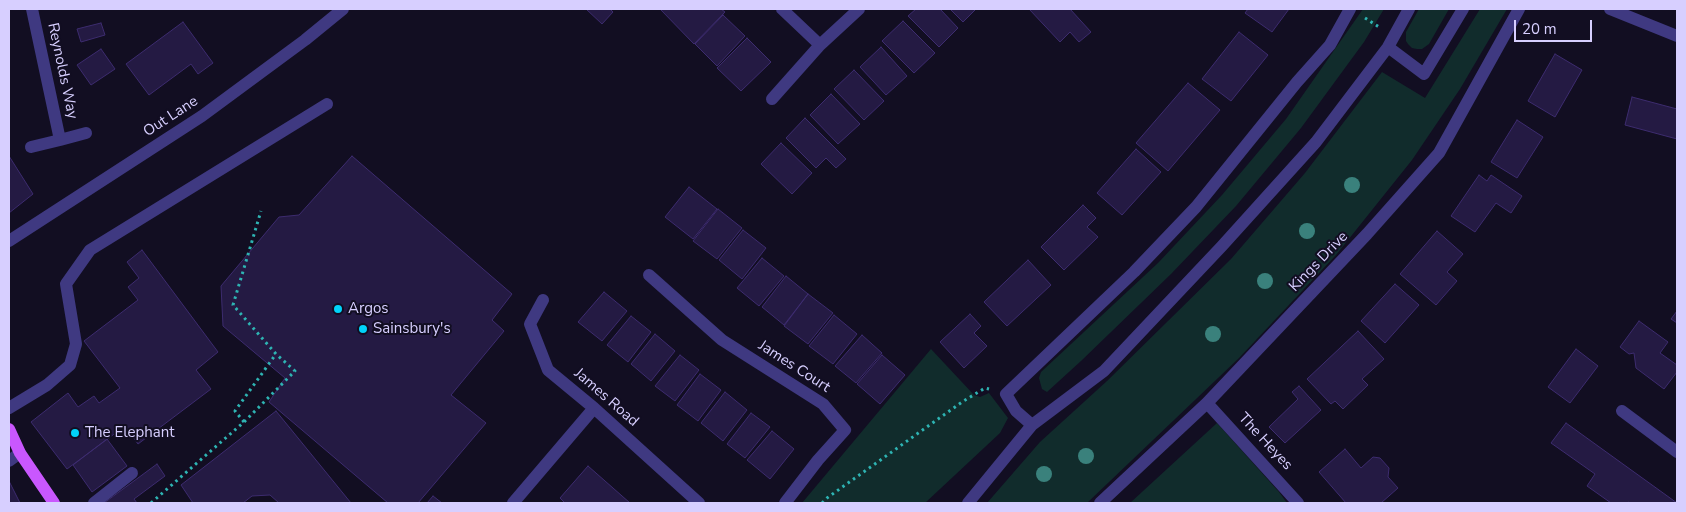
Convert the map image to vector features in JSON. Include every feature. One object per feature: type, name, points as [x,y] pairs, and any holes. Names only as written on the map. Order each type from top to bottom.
[{"type":"main road","points":[[9,429],[20,453],[54,503]]},
{"type":"street","name":"Reynolds Way","points":[[32,9],[60,140]]},
{"type":"street","name":"Out Lane","points":[[9,241],[202,116],[305,40],[343,9]]},
{"type":"street","points":[[782,9],[820,45]]},
{"type":"street","points":[[772,99],[820,45],[859,9]]},
{"type":"street","points":[[1032,425],[1016,411],[1006,394],[1134,272],[1196,207],[1297,82],[1330,45],[1350,9]]},
{"type":"street","points":[[968,503],[1032,425],[1104,371],[1316,142],[1391,41],[1409,9]]},
{"type":"street","points":[[1391,41],[1424,74],[1463,9]]},
{"type":"street","name":"Kings Drive","points":[[1100,503],[1207,403],[1367,234],[1439,154],[1519,9]]},
{"type":"street","points":[[1610,9],[1677,36]]},
{"type":"street","points":[[9,408],[47,385],[70,364],[76,344],[66,284],[90,250],[327,104]]},
{"type":"street","name":"Reynolds Way","points":[[31,147],[86,133]]},
{"type":"street","name":"James Court","points":[[649,275],[722,340],[823,404],[845,430],[818,460],[785,503]]},
{"type":"street","name":"James Road","points":[[543,300],[530,324],[548,370],[594,408],[699,503]]},
{"type":"street","name":"The Heyes","points":[[1207,403],[1298,503]]},
{"type":"street","points":[[513,503],[594,408]]},
{"type":"street","points":[[1622,411],[1677,450]]},
{"type":"street","points":[[9,461],[20,453]]},
{"type":"street","points":[[94,503],[132,473]]},
{"type":"path","points":[[1350,9],[1391,41]]},
{"type":"path","points":[[151,503],[244,422],[295,371],[276,354],[233,305],[261,211]]},
{"type":"path","points":[[244,422],[235,411],[276,354]]},
{"type":"path","points":[[822,503],[962,402],[985,388],[1006,394]]},
{"type":"green space","points":[[1363,9],[1384,9],[1364,42],[1301,128],[1236,206],[1171,274],[1081,361],[1047,392],[1042,389],[1039,378],[1041,372],[1158,263],[1222,195],[1286,119]]},
{"type":"green space","points":[[1419,9],[1449,9],[1429,44],[1422,49],[1412,48],[1406,41],[1406,32]]},
{"type":"green space","points":[[1480,9],[1507,9],[1460,89],[1412,160],[1336,255],[1239,358],[1087,503],[987,503],[1040,442],[1107,381],[1231,259],[1305,173],[1382,72],[1425,98]]},
{"type":"green space","points":[[931,349],[974,395],[980,397],[989,393],[1008,418],[1000,433],[925,503],[802,503]]},
{"type":"green space","points":[[1217,423],[1287,503],[1130,503]]},
{"type":"building","points":[[586,9],[610,9],[613,12],[602,24]]},
{"type":"building","points":[[660,9],[721,9],[725,12],[694,44]]},
{"type":"building","points":[[916,9],[940,9],[958,28],[939,47],[908,16]]},
{"type":"building","points":[[950,9],[976,9],[963,22]]},
{"type":"building","points":[[1029,9],[1070,9],[1091,32],[1079,42],[1070,32],[1060,42]]},
{"type":"building","points":[[1248,9],[1289,9],[1272,32],[1245,13]]},
{"type":"building","points":[[723,15],[745,36],[717,66],[695,44]]},
{"type":"building","points":[[903,21],[935,53],[914,73],[882,41]]},
{"type":"building","points":[[183,22],[213,63],[198,74],[191,64],[149,95],[126,64]]},
{"type":"building","points":[[101,23],[105,35],[81,42],[77,29]]},
{"type":"building","points":[[1239,32],[1268,55],[1231,101],[1202,79]]},
{"type":"building","points":[[747,38],[771,62],[741,91],[717,68]]},
{"type":"building","points":[[881,47],[907,76],[886,95],[860,67]]},
{"type":"building","points":[[101,49],[115,69],[91,85],[77,65]]},
{"type":"building","points":[[1555,54],[1582,70],[1555,117],[1528,101]]},
{"type":"building","points":[[854,70],[884,101],[864,120],[834,89]]},
{"type":"building","points":[[1188,83],[1220,110],[1168,171],[1136,143]]},
{"type":"building","points":[[831,94],[860,124],[838,144],[810,115]]},
{"type":"building","points":[[1632,97],[1677,109],[1677,139],[1625,125]]},
{"type":"building","points":[[805,118],[846,159],[836,168],[826,158],[816,168],[786,138]]},
{"type":"building","points":[[1517,120],[1543,137],[1517,178],[1491,162]]},
{"type":"building","points":[[781,143],[812,173],[792,194],[761,164]]},
{"type":"building","points":[[1136,149],[1161,172],[1122,215],[1097,193]]},
{"type":"building","points":[[9,156],[33,194],[9,213]]},
{"type":"building","name":"Sainsbury's","points":[[352,156],[512,294],[492,320],[504,331],[451,395],[486,423],[418,503],[388,503],[269,402],[285,378],[223,326],[221,286],[279,217],[299,215]]},
{"type":"building","points":[[1479,175],[1487,181],[1491,175],[1522,196],[1511,213],[1496,203],[1475,232],[1451,216]]},
{"type":"building","points":[[689,187],[717,209],[693,239],[665,217]]},
{"type":"building","points":[[1083,205],[1096,218],[1087,227],[1098,237],[1064,270],[1041,247]]},
{"type":"building","points":[[718,209],[742,228],[717,259],[693,241]]},
{"type":"building","points":[[743,230],[766,248],[742,279],[719,260]]},
{"type":"building","points":[[1437,231],[1463,254],[1447,272],[1457,281],[1436,305],[1400,274]]},
{"type":"building","points":[[142,250],[218,352],[196,370],[211,389],[138,444],[125,426],[67,469],[31,422],[68,393],[78,407],[94,396],[99,403],[120,388],[84,341],[138,300],[128,287],[139,278],[127,262]]},
{"type":"building","points":[[762,258],[784,276],[759,306],[737,288]]},
{"type":"building","points":[[1028,260],[1051,285],[1007,326],[984,302]]},
{"type":"building","points":[[786,276],[808,294],[784,325],[762,307]]},
{"type":"building","points":[[1395,284],[1419,305],[1385,343],[1361,321]]},
{"type":"building","points":[[604,292],[627,311],[602,341],[578,322]]},
{"type":"building","points":[[808,294],[833,313],[808,344],[784,326]]},
{"type":"building","points":[[1677,311],[1677,323],[1671,319]]},
{"type":"building","points":[[970,314],[981,326],[974,333],[987,346],[964,368],[940,342]]},
{"type":"building","points":[[834,315],[857,334],[833,364],[809,346]]},
{"type":"building","points":[[631,316],[651,332],[628,362],[607,345]]},
{"type":"building","points":[[1639,321],[1668,342],[1660,353],[1677,365],[1677,372],[1664,389],[1636,368],[1634,353],[1629,354],[1620,347]]},
{"type":"building","points":[[1358,331],[1384,359],[1362,379],[1368,385],[1343,409],[1335,401],[1331,404],[1307,379]]},
{"type":"building","points":[[655,334],[675,351],[651,381],[631,364]]},
{"type":"building","points":[[862,335],[882,353],[856,383],[835,366]]},
{"type":"building","points":[[1576,349],[1598,366],[1570,403],[1548,387]]},
{"type":"building","points":[[680,355],[699,370],[675,401],[655,386]]},
{"type":"building","points":[[882,355],[905,375],[880,404],[857,384]]},
{"type":"building","points":[[700,374],[721,390],[698,421],[677,405]]},
{"type":"building","points":[[1299,386],[1321,410],[1285,443],[1269,427],[1298,399],[1292,392]]},
{"type":"building","points":[[725,392],[747,410],[723,441],[701,423]]},
{"type":"building","points":[[276,411],[351,503],[279,503],[270,495],[252,496],[243,503],[193,503],[181,485]]},
{"type":"building","points":[[751,413],[770,427],[745,458],[727,444]]},
{"type":"building","points":[[1566,423],[1677,503],[1611,503],[1587,486],[1595,474],[1551,443]]},
{"type":"building","points":[[772,431],[794,449],[770,479],[747,460]]},
{"type":"building","points":[[107,439],[127,466],[92,492],[73,465]]},
{"type":"building","points":[[1345,449],[1361,468],[1373,457],[1380,458],[1389,468],[1388,477],[1398,488],[1381,503],[1346,503],[1319,472]]},
{"type":"building","points":[[157,464],[165,476],[134,499],[137,503],[104,503]]},
{"type":"building","points":[[588,466],[630,503],[565,503],[560,498]]},
{"type":"building","points":[[9,481],[20,503],[9,503]]},
{"type":"building","points":[[433,496],[442,503],[427,503]]},
{"type":"place","name":"Argos","points":[[338,309]]},
{"type":"place","name":"Sainsbury's","points":[[363,329]]},
{"type":"place","name":"The Elephant","points":[[75,433]]}]
